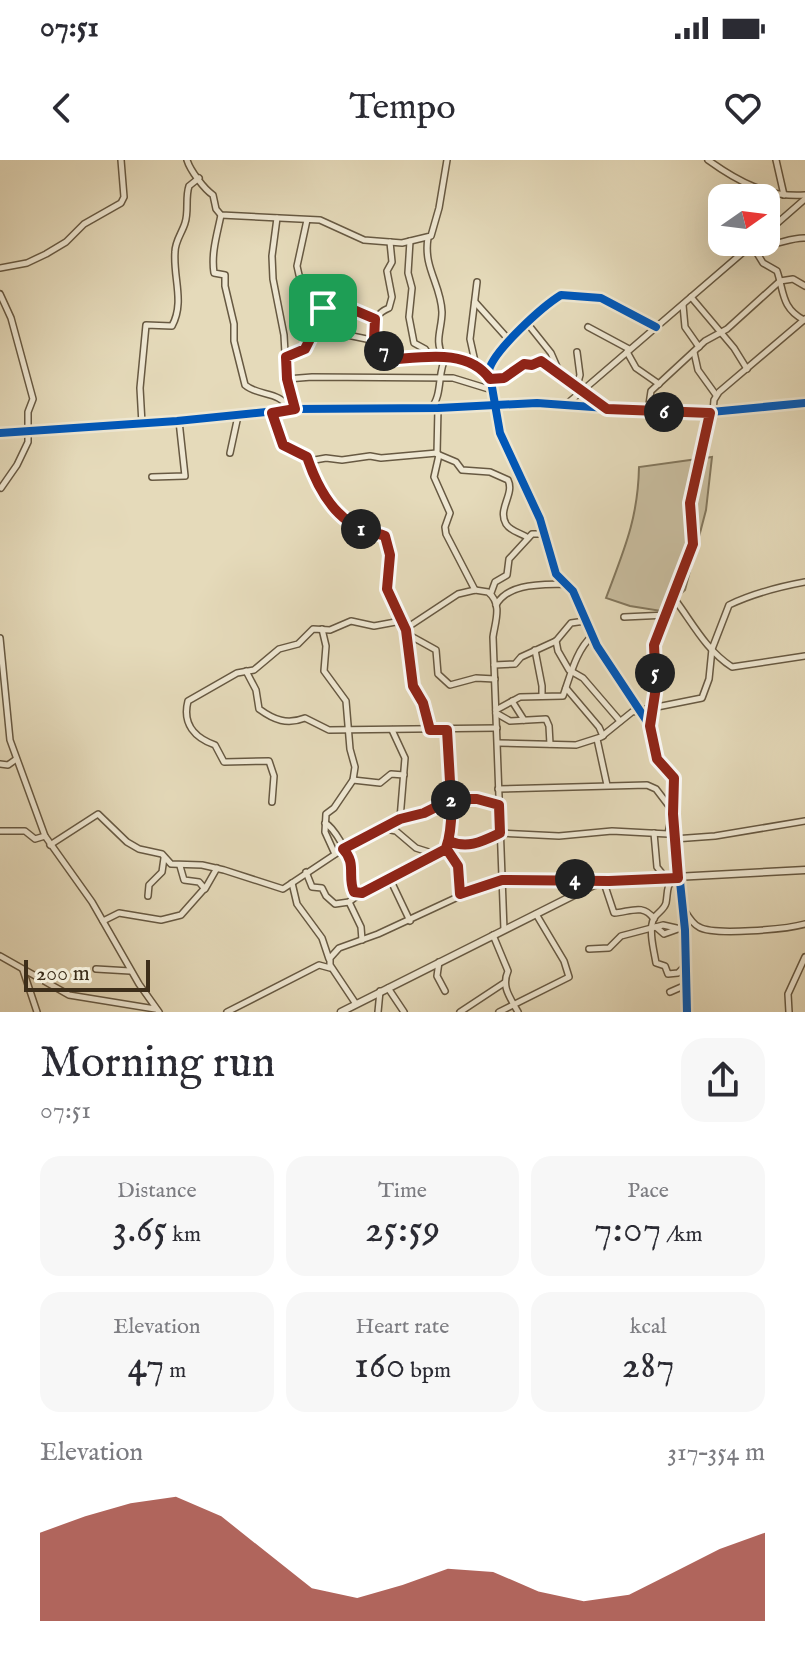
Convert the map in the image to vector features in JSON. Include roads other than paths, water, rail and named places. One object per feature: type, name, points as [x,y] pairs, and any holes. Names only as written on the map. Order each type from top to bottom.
[{"type":"street","points":[[0,268],[27,263],[46,254],[66,242],[84,224],[121,203],[124,197],[121,160]]},
{"type":"street","points":[[187,160],[203,188],[213,195],[216,209],[221,215],[325,222],[364,240],[390,242],[428,238],[432,234],[447,160]]},
{"type":"street","points":[[708,160],[716,162],[746,183],[784,195],[805,197]]},
{"type":"street","points":[[776,160],[784,195]]},
{"type":"street","points":[[142,424],[140,393],[146,326],[166,327],[175,323],[179,302],[175,246],[186,221],[189,186],[199,178]]},
{"type":"street","points":[[780,220],[805,197]]},
{"type":"street","points":[[221,215],[212,257],[214,273],[225,275],[234,341],[245,385],[282,399],[293,410]]},
{"type":"street","points":[[277,218],[272,269],[293,410]]},
{"type":"street","points":[[307,220],[296,259],[311,304],[323,308],[340,304],[375,319]]},
{"type":"street","points":[[428,238],[426,260],[441,306],[438,345],[444,356],[434,408],[438,454],[434,477],[450,513],[446,534],[475,590]]},
{"type":"street","points":[[780,243],[805,238]]},
{"type":"street","points":[[410,241],[408,268],[412,290],[409,317],[414,343],[429,355]]},
{"type":"street","points":[[374,340],[375,319],[392,303],[387,274],[392,262],[390,242]]},
{"type":"street","points":[[567,404],[580,388],[738,256]]},
{"type":"street","points":[[650,726],[656,687],[654,645],[693,544],[690,503],[716,396],[804,319],[796,315],[783,298],[777,271],[763,263],[760,256]]},
{"type":"street","points":[[648,411],[649,395],[659,384],[696,349],[721,333],[780,281],[793,279],[805,285]]},
{"type":"street","points":[[476,366],[470,339],[477,282]]},
{"type":"street","points":[[0,294],[11,318],[33,399],[28,417],[29,431],[21,457],[1,488]]},
{"type":"street","points":[[656,327],[601,298],[565,294],[527,323],[489,365],[503,443],[545,535],[556,574],[573,591],[592,636],[650,726],[657,759],[674,778],[673,878],[682,908],[687,1012]]},
{"type":"street","points":[[691,297],[747,369]]},
{"type":"street","points":[[474,301],[509,340]]},
{"type":"street","points":[[683,304],[685,327],[696,349],[698,370],[716,396]]},
{"type":"street","points":[[323,308],[324,321],[333,332]]},
{"type":"street","points":[[527,323],[552,355],[561,374]]},
{"type":"street","points":[[588,327],[628,351],[636,368],[659,384]]},
{"type":"street","points":[[286,357],[305,349],[313,333],[333,332],[383,344],[386,360],[444,356],[476,366],[490,378],[503,378],[524,364],[534,365],[540,361],[607,409]]},
{"type":"street","points":[[577,352],[580,388]]},
{"type":"street","points":[[287,379],[459,379],[492,390]]},
{"type":"street","points":[[0,433],[293,410],[567,404],[607,409],[711,412],[805,403]]},
{"type":"street","points":[[272,413],[284,446],[305,455],[332,507],[360,528],[385,536],[390,555],[387,589],[405,630],[413,686],[423,703],[430,730]]},
{"type":"street","points":[[230,453],[238,416]]},
{"type":"street","points":[[152,477],[185,475],[179,421]]},
{"type":"street","points":[[309,461],[438,454],[456,462],[462,470],[490,472],[508,480],[511,485],[505,519],[510,528],[528,538]]},
{"type":"street","points":[[504,930],[493,637],[498,621],[491,593],[496,581],[507,575],[509,559],[528,538],[535,533],[545,535]]},
{"type":"street","points":[[498,743],[576,745],[600,737],[632,712],[704,697],[712,649],[729,605],[762,590],[805,583]]},
{"type":"street","points":[[496,605],[503,595],[515,589],[567,584]]},
{"type":"street","points":[[405,630],[458,594],[475,590],[491,593]]},
{"type":"street","points":[[675,596],[698,635],[734,667],[805,656]]},
{"type":"street","points":[[624,617],[667,615]]},
{"type":"street","points":[[272,802],[274,776],[269,761],[224,762],[215,745],[191,731],[186,707],[190,700],[237,673],[256,669],[279,649],[296,645],[313,629],[332,630],[350,621],[375,626],[401,621]]},
{"type":"street","points":[[494,665],[515,664],[521,657],[556,641],[571,623],[585,621]]},
{"type":"street","points":[[322,629],[326,646],[324,671],[344,697],[350,749],[355,764],[353,780],[334,808],[326,814],[325,833],[335,854]]},
{"type":"street","points":[[405,630],[411,637],[436,650],[437,672],[448,685],[476,678],[495,679]]},
{"type":"street","points":[[496,711],[520,697],[561,698],[582,646],[592,636]]},
{"type":"street","points":[[0,638],[4,719],[15,759],[45,836],[85,891],[131,972],[157,1010]]},
{"type":"street","points":[[556,641],[568,669],[583,678],[620,721]]},
{"type":"street","points":[[535,650],[542,696]]},
{"type":"street","points":[[246,671],[256,690],[257,706],[283,722],[305,718],[324,730],[497,728]]},
{"type":"street","points":[[565,687],[599,727],[607,785]]},
{"type":"street","points":[[512,701],[524,720]]},
{"type":"street","points":[[496,711],[507,720],[546,719],[550,744]]},
{"type":"street","points":[[392,730],[405,756],[400,819]]},
{"type":"street","points":[[447,730],[451,802],[447,845],[458,866],[460,894]]},
{"type":"street","points":[[0,764],[6,765],[15,759]]},
{"type":"street","points":[[353,780],[380,783],[391,774],[404,775]]},
{"type":"street","points":[[498,789],[650,785],[673,812]]},
{"type":"street","points":[[50,845],[98,814],[127,842],[139,849],[161,854],[171,864],[217,868],[279,889],[343,849],[400,819],[451,802],[477,799],[499,805]]},
{"type":"street","points":[[306,872],[312,886],[322,888],[335,904],[349,902],[359,894],[438,855],[447,845],[475,845],[500,833],[559,836],[601,831],[669,833],[669,819],[673,812]]},
{"type":"street","points":[[674,839],[715,836],[805,821]]},
{"type":"street","points":[[325,823],[333,828],[349,857],[353,870],[350,879],[352,890],[359,894]]},
{"type":"street","points":[[385,829],[396,831],[416,848],[438,855]]},
{"type":"street","points":[[0,831],[25,831],[35,839],[45,836]]},
{"type":"street","points":[[654,833],[658,871],[673,878]]},
{"type":"street","points":[[148,896],[147,888],[162,872],[165,857]]},
{"type":"street","points":[[180,866],[184,880],[199,882],[204,889]]},
{"type":"street","points":[[103,921],[119,913],[161,920],[181,915],[204,889],[217,868]]},
{"type":"street","points":[[330,965],[339,948],[410,921],[460,894],[502,880],[606,882],[805,870]]},
{"type":"street","points":[[673,878],[666,888],[665,905],[654,919],[656,963],[665,966],[670,975],[678,973],[686,965]]},
{"type":"street","points":[[390,879],[410,921]]},
{"type":"street","points":[[341,1012],[535,913],[606,882]]},
{"type":"street","points":[[606,882],[614,913],[642,909],[654,919]]},
{"type":"street","points":[[292,883],[297,904],[314,926],[327,950],[330,965],[356,1004]]},
{"type":"street","points":[[349,902],[361,927],[362,940]]},
{"type":"street","points":[[682,908],[698,927],[711,930],[784,929],[805,924]]},
{"type":"street","points":[[499,1012],[569,977],[564,961],[535,913]]},
{"type":"street","points":[[589,949],[609,948],[621,936],[653,927],[668,925],[682,929]]},
{"type":"street","points":[[460,1012],[504,983],[508,971],[493,935]]},
{"type":"street","points":[[322,965],[327,950]]},
{"type":"street","points":[[0,956],[69,995],[125,1008],[157,1010]]},
{"type":"street","points":[[789,1012],[788,994],[805,957]]},
{"type":"street","points":[[440,961],[437,976],[445,991]]},
{"type":"street","points":[[227,1012],[322,965],[330,965]]},
{"type":"street","points":[[23,969],[37,1012]]},
{"type":"street","points":[[96,969],[131,972]]},
{"type":"street","points":[[504,983],[518,1012]]},
{"type":"street","points":[[670,992],[686,985]]},
{"type":"street","points":[[378,1012],[384,989]]},
{"type":"street","points":[[384,989],[404,1012]]}]
